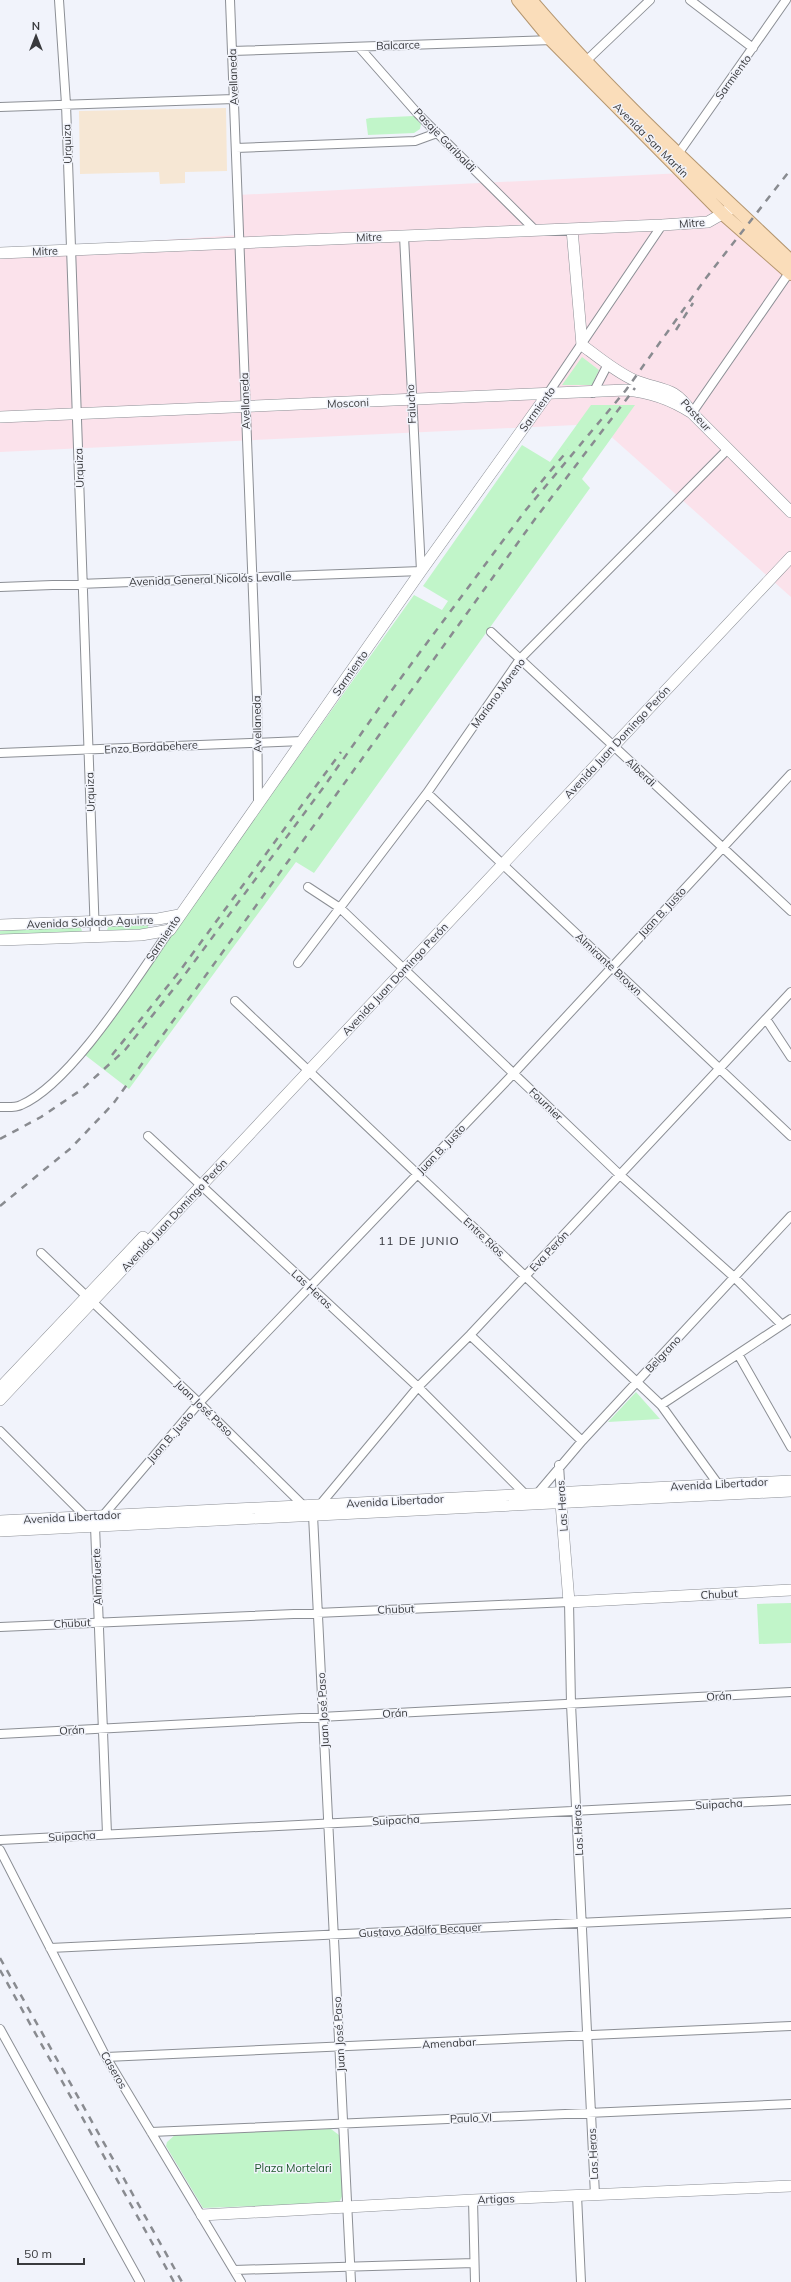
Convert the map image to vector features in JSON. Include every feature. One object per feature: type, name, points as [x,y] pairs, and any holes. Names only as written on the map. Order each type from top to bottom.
[{"type":"main road","name":"Avenida San Martín","points":[[518,0],[551,40],[791,269]]},
{"type":"main road","name":"Avenida San Martín","points":[[531,0],[564,39],[678,154],[728,210]]},
{"type":"main road","name":"Mitre","points":[[0,253],[662,225],[708,222],[728,210]]},
{"type":"main road","points":[[572,229],[582,345]]},
{"type":"main road","name":"Pasteur","points":[[582,345],[608,364],[634,380],[666,389],[683,399],[692,412],[791,512]]},
{"type":"main road","name":"Mosconi","points":[[0,417],[633,391],[658,396],[678,404],[692,412]]},
{"type":"main road","name":"Sarmiento","points":[[170,930],[258,801],[547,395]]},
{"type":"main road","name":"Avenida Juan Domingo Perón","points":[[611,744],[791,547]]},
{"type":"main road","name":"Avenida Juan Domingo Perón","points":[[0,1388],[89,1299],[611,744],[791,557]]},
{"type":"main road","name":"Avenida Soldado Aguirre","points":[[0,925],[158,919],[179,915]]},
{"type":"main road","name":"Avenida Soldado Aguirre","points":[[0,940],[157,933],[170,930]]},
{"type":"main road","name":"Avenida Juan Domingo Perón","points":[[0,1400],[89,1299]]},
{"type":"main road","name":"Avenida Libertador","points":[[0,1531],[313,1515],[561,1498],[718,1484],[791,1481]]},
{"type":"main road","name":"Avenida Libertador","points":[[0,1521],[525,1494],[537,1494],[561,1498],[791,1491]]},
{"type":"main road","name":"Las Heras","points":[[561,1498],[569,1602]]},
{"type":"main road","name":"Chubut","points":[[569,1602],[791,1590]]},
{"type":"main road","name":"Artigas","points":[[202,2215],[472,2200],[791,2186]]},
{"type":"street","name":"Urquiza","points":[[59,0],[66,104],[95,936]]},
{"type":"street","name":"Avellaneda","points":[[230,0],[258,742],[258,801]]},
{"type":"street","points":[[586,61],[650,0]]},
{"type":"street","points":[[690,0],[753,48]]},
{"type":"street","name":"Sarmiento","points":[[678,154],[786,0]]},
{"type":"street","name":"Balcarce","points":[[232,51],[564,39]]},
{"type":"street","name":"Pasaje Garibaldi","points":[[358,47],[437,133],[535,230]]},
{"type":"street","points":[[0,106],[234,99]]},
{"type":"street","points":[[236,148],[415,141],[437,133]]},
{"type":"street","name":"Sarmiento","points":[[547,395],[662,225]]},
{"type":"street","name":"Falucho","points":[[404,236],[411,400],[421,571]]},
{"type":"street","points":[[692,412],[791,269]]},
{"type":"street","points":[[592,393],[608,364]]},
{"type":"street","name":"Mariano Moreno","points":[[298,963],[427,793],[520,659],[728,449]]},
{"type":"street","name":"Avenida General Nicolás Levalle","points":[[0,587],[421,571]]},
{"type":"street","name":"Alberdi","points":[[491,632],[791,911]]},
{"type":"street","name":"Enzo Bordabehere","points":[[0,753],[302,741]]},
{"type":"street","name":"Juan B. Justo","points":[[95,1526],[199,1403],[514,1073],[791,774]]},
{"type":"street","name":"Almirante Brown","points":[[427,793],[501,861],[791,1136]]},
{"type":"street","name":"Fournier","points":[[308,887],[340,908],[620,1175],[734,1277],[782,1325]]},
{"type":"street","name":"Sarmiento","points":[[0,1107],[20,1106],[44,1091],[84,1051],[170,930]]},
{"type":"street","name":"Eva Perón","points":[[313,1515],[418,1387],[470,1335],[791,992]]},
{"type":"street","name":"Entre Ríos","points":[[235,1001],[661,1405],[718,1484]]},
{"type":"street","points":[[766,1019],[791,1057]]},
{"type":"street","name":"Las Heras","points":[[148,1136],[418,1387],[525,1494]]},
{"type":"street","name":"Belgrano","points":[[537,1494],[559,1465],[791,1216]]},
{"type":"street","name":"Juan José Paso","points":[[41,1253],[199,1403],[313,1515],[352,2282]]},
{"type":"street","points":[[661,1405],[791,1318]]},
{"type":"street","points":[[470,1335],[582,1441]]},
{"type":"street","points":[[738,1354],[791,1447]]},
{"type":"street","points":[[0,1431],[95,1526]]},
{"type":"street","name":"Las Heras","points":[[559,1465],[561,1498]]},
{"type":"street","name":"Almafuerte","points":[[95,1526],[107,1834]]},
{"type":"street","name":"Las Heras","points":[[569,1602],[571,1704],[578,1810],[595,2194]]},
{"type":"street","name":"Chubut","points":[[0,1627],[569,1602]]},
{"type":"street","name":"Orán","points":[[0,1734],[791,1692]]},
{"type":"street","name":"Suipacha","points":[[0,1840],[791,1800]]},
{"type":"street","name":"Caseros","points":[[0,1850],[106,2057],[241,2282]]},
{"type":"street","name":"Gustavo Adolfo Becquer","points":[[50,1948],[791,1914]]},
{"type":"street","name":"Amenabar","points":[[106,2057],[340,2048],[791,2026]]},
{"type":"street","points":[[0,2029],[140,2282]]},
{"type":"street","name":"Paulo VI","points":[[151,2132],[791,2104]]},
{"type":"street","points":[[577,2195],[581,2282]]},
{"type":"street","points":[[472,2200],[475,2282]]},
{"type":"street","points":[[234,2270],[351,2268],[474,2263]]},
{"type":"shaded area","points":[[226,108],[227,171],[185,172],[185,183],[160,184],[159,172],[80,174],[79,111]]},
{"type":"shaded area","points":[[683,173],[791,259],[791,597],[597,424],[0,452],[0,251],[239,235],[238,195]]},
{"type":"green space","points":[[414,116],[421,124],[420,129],[414,133],[368,135],[366,119]]},
{"type":"green space","points":[[582,357],[599,370],[592,385],[562,385]]},
{"type":"green space","points":[[591,405],[635,405],[582,479],[590,488],[314,873],[296,862],[129,1089],[85,1055],[414,595],[442,610],[448,601],[423,586],[522,445],[550,462]]},
{"type":"green space","points":[[147,924],[149,929],[109,932],[107,930],[109,925]]},
{"type":"green space","points":[[80,926],[82,931],[80,933],[0,936],[0,929]]},
{"type":"green space","points":[[636,1392],[660,1419],[608,1422]]},
{"type":"green space","points":[[791,1603],[791,1643],[759,1644],[757,1604]]},
{"type":"green space","name":"Plaza Mortelari","points":[[331,2129],[339,2135],[340,2141],[343,2194],[339,2203],[203,2208],[166,2146],[167,2142],[175,2135]]},
{"type":"railway","points":[[0,1139],[41,1117],[81,1090],[125,1050],[183,977],[323,788],[389,694],[525,511],[626,390],[706,278],[791,169]]},
{"type":"railway","points":[[676,330],[693,303]]},
{"type":"railway","points":[[0,1206],[71,1148],[113,1104],[535,519],[635,388]]},
{"type":"railway","points":[[532,493],[568,450]]},
{"type":"railway","points":[[112,1055],[179,972],[341,752]]},
{"type":"railway","points":[[0,1958],[182,2282]]},
{"type":"railway","points":[[0,1970],[174,2282]]},
{"type":"district","name":"11 DE JUNIO","points":[[419,1240]]}]
